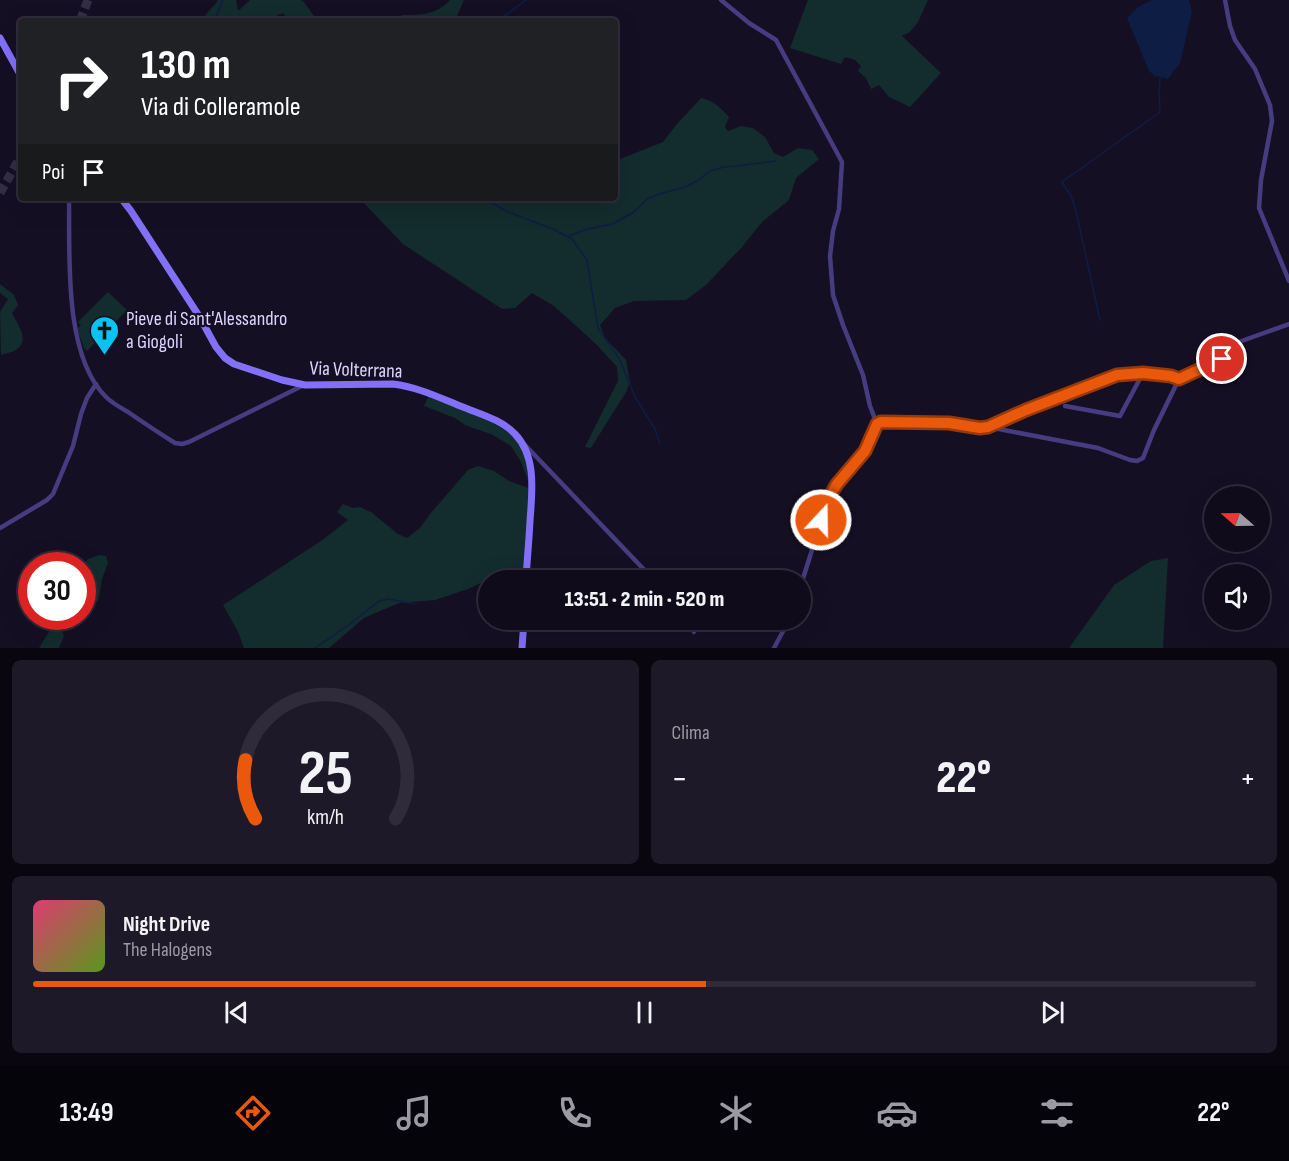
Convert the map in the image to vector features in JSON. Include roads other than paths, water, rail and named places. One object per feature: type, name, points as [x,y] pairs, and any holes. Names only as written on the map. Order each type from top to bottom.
[{"type":"main road","points":[[0,38],[18,71]]},
{"type":"main road","name":"Via Volterrana","points":[[123,201],[199,316],[216,347],[225,358],[234,364],[305,385],[393,384],[408,386],[501,423],[523,443]]},
{"type":"main road","points":[[523,443],[529,458],[532,489],[527,570]]},
{"type":"main road","points":[[522,648],[523,630]]},
{"type":"street","points":[[721,0],[749,23],[776,40],[842,162],[842,189],[833,231],[831,256],[833,295],[863,375],[877,424],[865,451],[837,484],[828,499],[806,570]]},
{"type":"street","points":[[1225,0],[1235,40],[1255,69],[1270,105],[1272,121],[1260,187],[1259,208],[1289,282]]},
{"type":"street","points":[[69,201],[70,266],[75,329],[85,364],[106,398],[174,443],[182,444],[305,385]]},
{"type":"street","points":[[988,427],[1098,448],[1137,461],[1143,458],[1179,379],[1222,359],[1236,343],[1289,324]]},
{"type":"street","points":[[877,424],[881,422],[949,423],[980,428],[988,427],[1117,375],[1143,373],[1179,379]]},
{"type":"street","points":[[1065,406],[1120,416],[1143,373]]},
{"type":"street","points":[[0,528],[48,500],[53,494],[73,446],[87,398],[96,384]]},
{"type":"street","name":"Via Volterrana","points":[[523,443],[644,570]]},
{"type":"street","points":[[774,648],[784,630]]},
{"type":"water","points":[[1152,0],[1189,0],[1192,12],[1180,63],[1168,79],[1155,76],[1149,71],[1127,18],[1138,7]]},
{"type":"waterway","points":[[215,18],[223,0]]},
{"type":"waterway","points":[[502,18],[526,0]]},
{"type":"waterway","points":[[1100,320],[1076,211],[1071,196],[1062,182],[1160,112],[1160,78]]},
{"type":"waterway","points":[[569,236],[612,224],[634,212],[647,199],[685,187],[710,171],[724,167],[775,161]]},
{"type":"waterway","points":[[488,201],[572,239],[587,260],[598,328],[620,360],[635,397],[655,429],[660,443]]},
{"type":"waterway","points":[[315,648],[379,601],[388,599],[415,604]]},
{"type":"tunnel","points":[[81,18],[88,0]]},
{"type":"tunnel","points":[[0,193],[18,161]]},
{"type":"place","name":"Pieve di Sant'Alessandro a Giogoli","points":[[105,356]]}]
